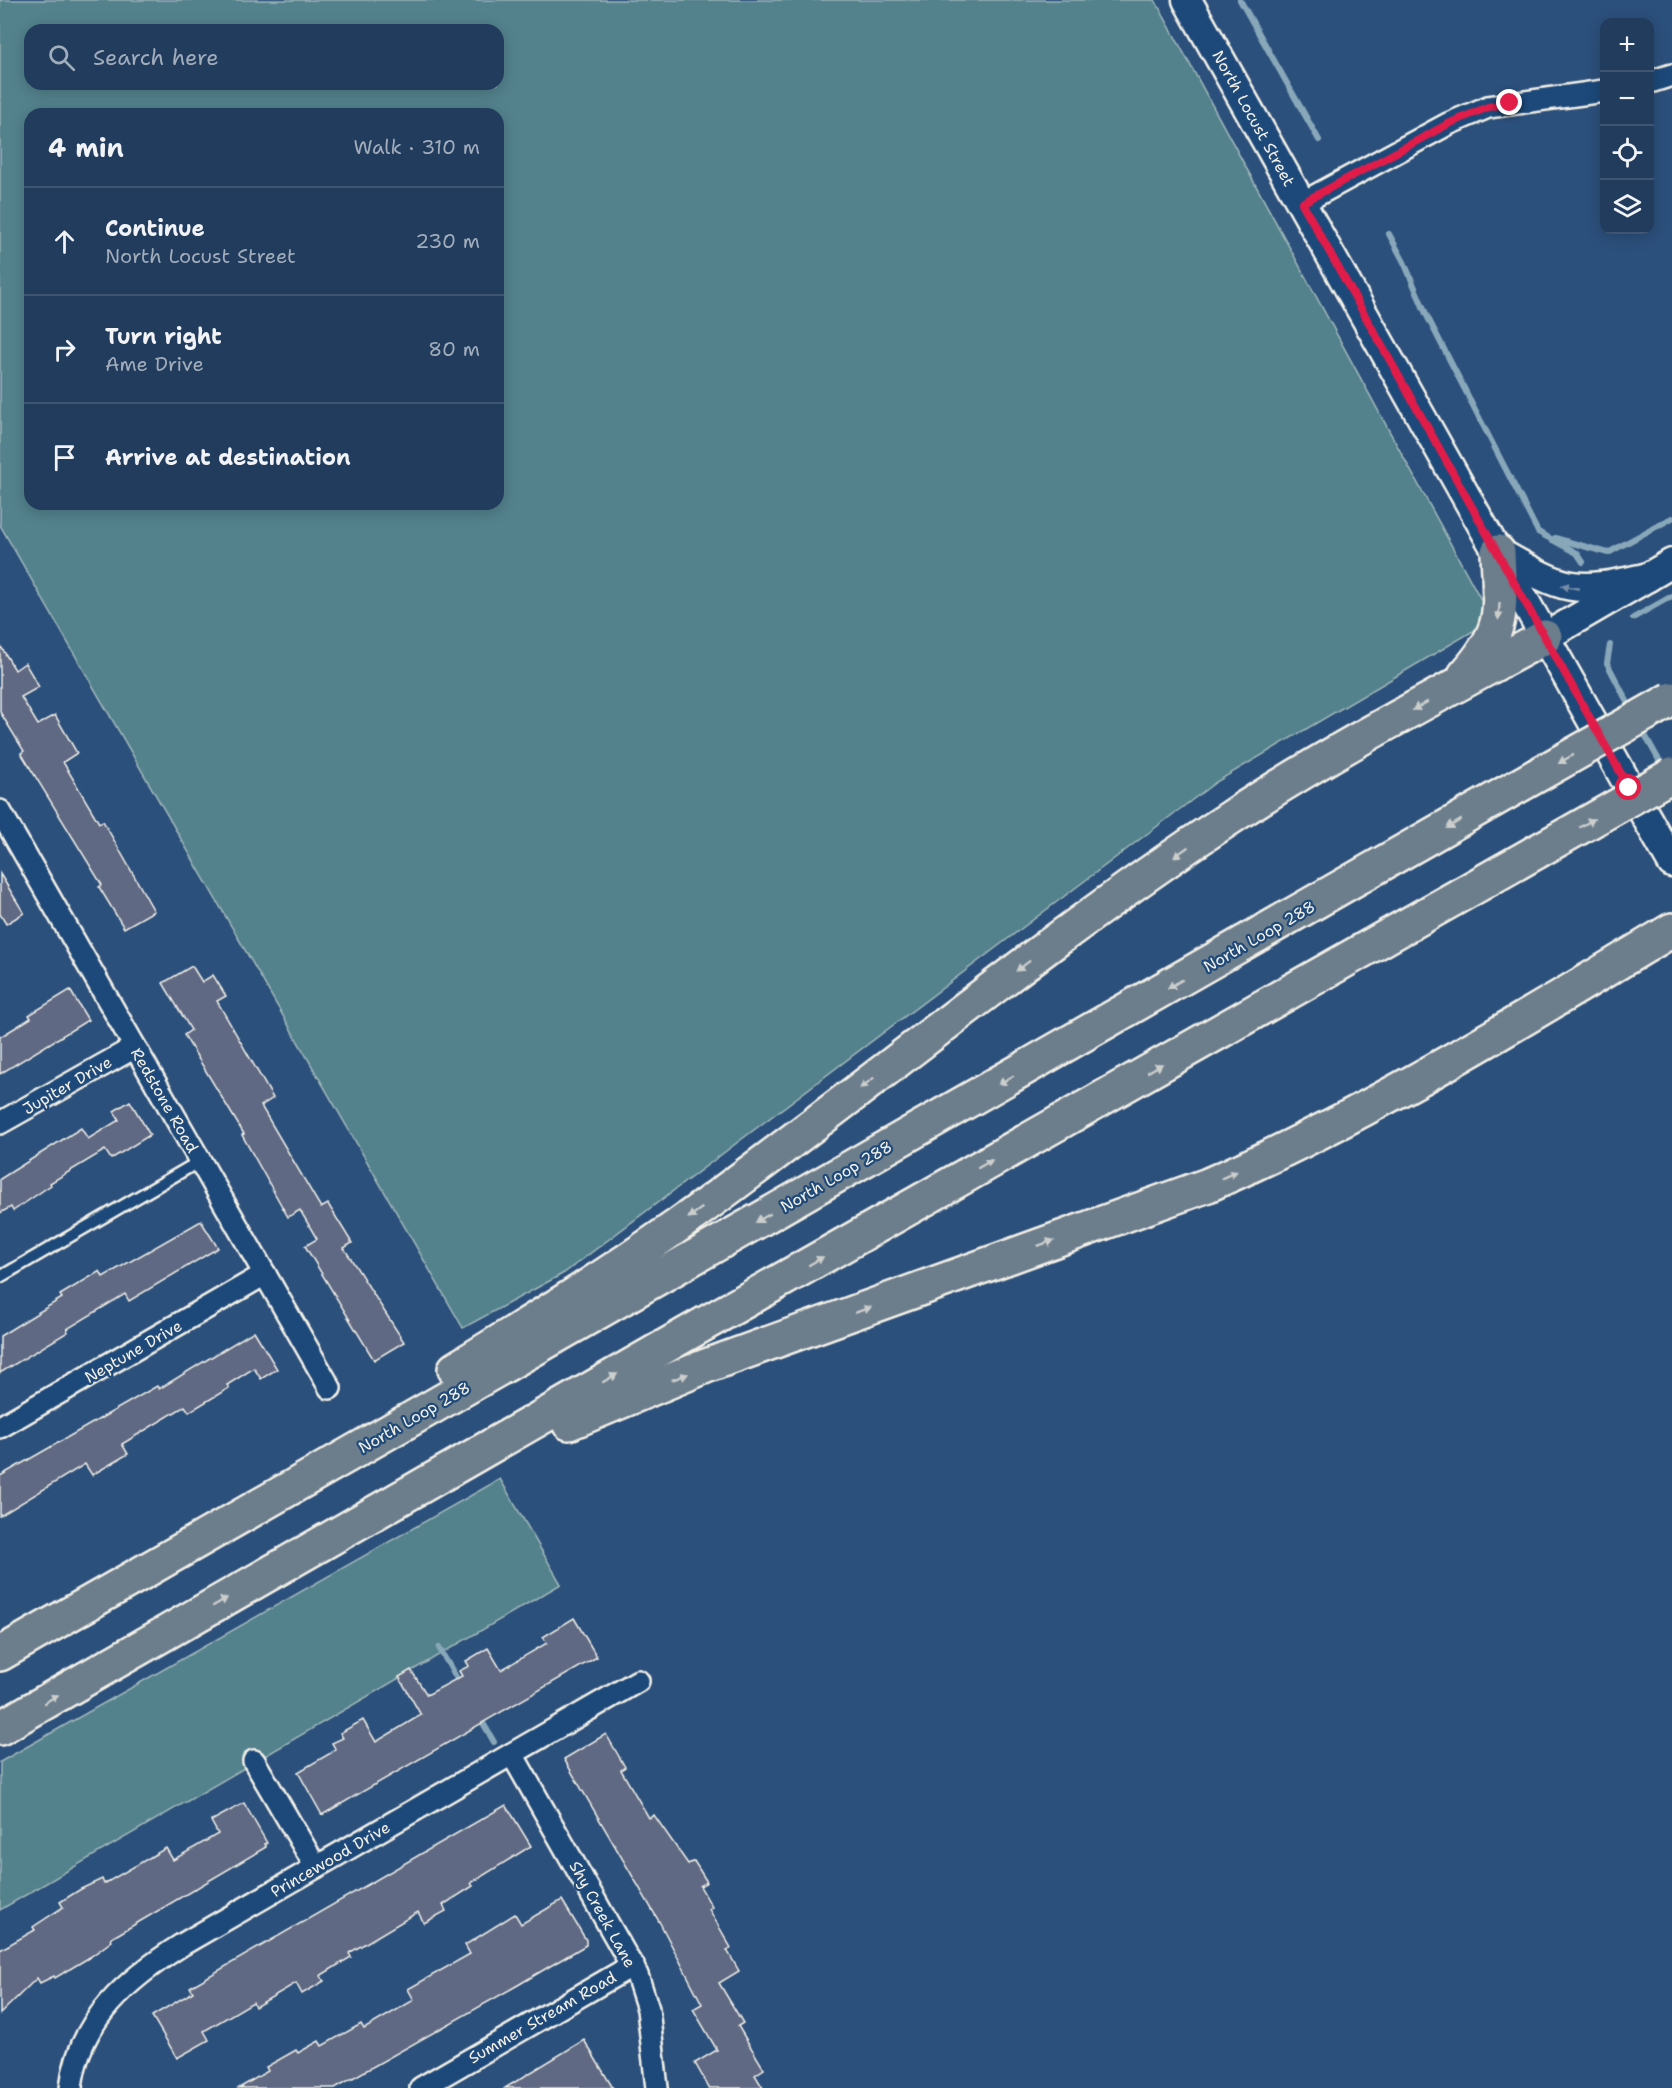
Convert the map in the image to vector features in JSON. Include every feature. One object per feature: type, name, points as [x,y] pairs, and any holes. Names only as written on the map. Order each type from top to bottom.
[{"type":"highway","points":[[1453,687],[1487,649],[1495,634],[1500,600],[1498,552]]},
{"type":"highway","points":[[126,1581],[249,1493],[438,1380],[630,1258],[732,1185],[1064,935],[1229,818],[1308,768],[1545,636]]},
{"type":"highway","name":"North Loop 288","points":[[0,1654],[1672,699]]},
{"type":"highway","points":[[0,1728],[1672,775]]},
{"type":"highway","points":[[359,1522],[474,1465],[640,1392],[1208,1185],[1259,1162],[1420,1078],[1672,930]]},
{"type":"highway","points":[[1612,966],[1646,957],[1672,960]]},
{"type":"main road","name":"North Locust Street","points":[[1187,0],[1672,863]]},
{"type":"main road","points":[[1498,552],[1542,577],[1574,588],[1606,587],[1660,570]]},
{"type":"main road","points":[[1545,636],[1660,570]]},
{"type":"street","points":[[1654,81],[1672,75]]},
{"type":"street","points":[[1302,203],[1448,124],[1488,107],[1600,92]]},
{"type":"street","name":"Redstone Road","points":[[1,815],[330,1388]]},
{"type":"street","name":"Jupiter Drive","points":[[0,1123],[135,1047]]},
{"type":"street","name":"Neptune Drive","points":[[0,1427],[265,1274]]},
{"type":"street","name":"Princewood Drive","points":[[71,2086],[76,2059],[103,2008],[125,1985],[169,1953],[638,1681]]},
{"type":"street","name":"Shy Creek Lane","points":[[512,1754],[633,1965],[648,2009],[657,2088]]},
{"type":"street","points":[[254,1761],[316,1867]]},
{"type":"street","name":"Summer Stream Road","points":[[421,2088],[633,1965]]},
{"type":"lane","points":[[0,1277],[200,1161]]},
{"type":"green space","points":[[0,0],[1155,0],[1492,620],[1216,782],[564,1273],[463,1328],[0,525]]},
{"type":"green space","points":[[500,1479],[561,1584],[0,1910],[0,1762]]},
{"type":"building","points":[[0,645],[15,670],[25,663],[39,687],[21,697],[38,725],[55,715],[77,753],[63,762],[99,823],[103,821],[154,911],[124,928],[99,887],[102,885],[21,753],[24,751],[0,712]]},
{"type":"building","points":[[0,874],[24,913],[6,924],[0,914]]},
{"type":"building","points":[[192,966],[202,982],[213,975],[226,996],[217,1001],[273,1098],[261,1106],[321,1208],[328,1204],[352,1243],[344,1248],[404,1342],[374,1360],[305,1246],[317,1239],[300,1210],[288,1217],[242,1135],[244,1134],[184,1035],[191,1030],[163,983]]},
{"type":"building","points":[[70,990],[88,1020],[0,1074],[0,1037],[31,1018],[29,1015]]},
{"type":"building","points":[[130,1101],[150,1135],[111,1159],[105,1150],[50,1183],[51,1185],[13,1211],[11,1207],[0,1213],[0,1179],[81,1128],[88,1139],[119,1120],[114,1111]]},
{"type":"building","points":[[201,1221],[218,1248],[129,1301],[125,1294],[0,1373],[0,1336],[62,1298],[60,1295],[100,1271],[103,1277]]},
{"type":"building","points":[[254,1331],[277,1369],[261,1379],[254,1368],[227,1385],[229,1388],[189,1412],[185,1406],[122,1444],[128,1454],[92,1475],[85,1464],[0,1516],[0,1476],[157,1386],[159,1389]]},
{"type":"building","points":[[574,1618],[597,1657],[322,1815],[298,1772],[336,1750],[332,1743],[343,1738],[340,1733],[363,1720],[376,1742],[421,1715],[399,1677],[411,1670],[427,1695],[462,1676],[459,1671],[469,1666],[466,1661],[488,1648],[501,1670],[547,1643],[543,1637]]},
{"type":"building","points":[[606,1734],[625,1767],[621,1770],[649,1818],[654,1815],[688,1864],[694,1861],[707,1882],[700,1886],[712,1907],[709,1909],[731,1948],[727,1950],[739,1971],[719,1983],[743,2023],[738,2026],[764,2069],[755,2075],[763,2088],[709,2088],[695,2063],[717,2050],[693,2009],[702,2004],[660,1923],[564,1759]]},
{"type":"building","points":[[244,1803],[267,1843],[264,1844],[266,1847],[110,1939],[112,1941],[90,1957],[55,1978],[54,1976],[40,1983],[37,1978],[0,2014],[0,1950],[35,1930],[33,1927],[63,1907],[60,1902],[81,1889],[102,1879],[104,1884],[166,1848],[173,1860],[218,1834],[211,1821]]},
{"type":"building","points":[[506,1805],[531,1846],[471,1883],[473,1886],[443,1905],[446,1911],[424,1923],[418,1912],[349,1953],[351,1957],[320,1976],[324,1981],[302,1994],[296,1983],[255,2007],[253,2002],[204,2031],[209,2040],[177,2058],[152,2016],[193,1992],[190,1987]]},
{"type":"building","points":[[562,1900],[586,1940],[586,1945],[518,1985],[335,2088],[239,2088],[268,2071],[266,2067],[296,2050],[298,2053],[319,2041],[322,2046],[361,2024],[364,2029],[414,2000],[408,1989],[470,1954],[465,1945],[515,1914],[521,1924]]},
{"type":"building","points":[[584,2040],[613,2088],[505,2088]]},
{"type":"waterway","points":[[1240,0],[1319,140]]},
{"type":"waterway","points":[[1389,234],[1404,262],[1427,316],[1538,532],[1577,553],[1583,562]]},
{"type":"waterway","points":[[1555,538],[1608,553],[1672,518]]},
{"type":"waterway","points":[[1633,618],[1672,596]]},
{"type":"waterway","points":[[1610,645],[1607,663],[1632,711]]},
{"type":"waterway","points":[[1641,728],[1664,769]]},
{"type":"waterway","points":[[439,1648],[460,1684]]},
{"type":"waterway","points":[[479,1716],[494,1742]]},
{"type":"route","points":[[1510,103],[1488,107],[1448,124],[1302,203],[1629,788]]}]
